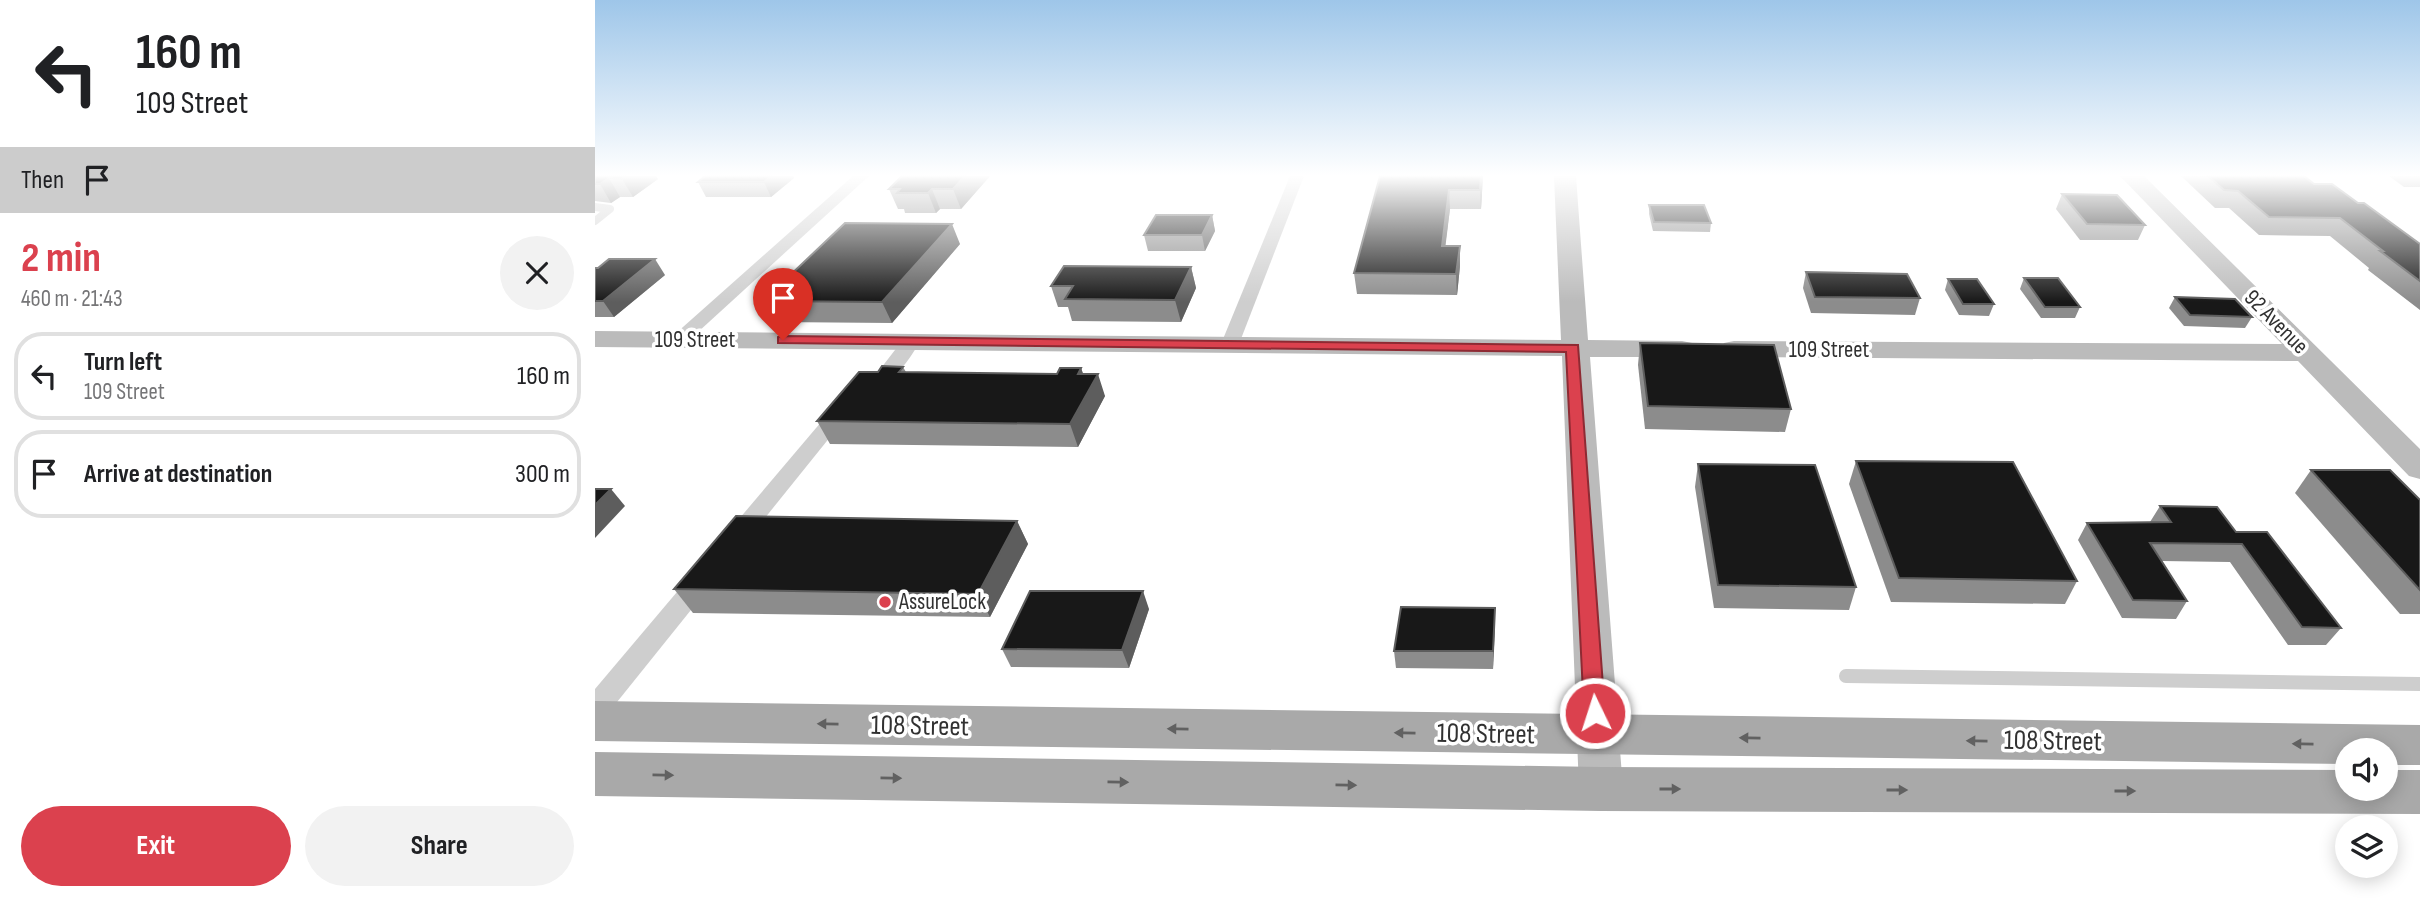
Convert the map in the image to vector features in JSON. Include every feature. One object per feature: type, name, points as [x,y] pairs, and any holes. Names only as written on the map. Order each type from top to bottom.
[{"type":"main road","name":"108 Street","points":[[595,721],[2420,745]]},
{"type":"main road","name":"108 Street","points":[[595,774],[1601,789],[2420,792]]},
{"type":"street","points":[[680,340],[815,218]]},
{"type":"street","points":[[1230,344],[1280,218]]},
{"type":"street","points":[[1567,218],[1601,789]]},
{"type":"street","name":"92 Avenue","points":[[2173,218],[2420,468]]},
{"type":"street","name":"109 Street","points":[[595,339],[2307,353]]},
{"type":"street","points":[[595,709],[865,383],[885,376],[912,341]]},
{"type":"lane","points":[[1846,676],[2420,684]]},
{"type":"building","points":[[1154,218],[1210,218],[1202,235],[1144,235]]},
{"type":"building","points":[[1369,218],[1446,218],[1442,246],[1460,246],[1456,274],[1354,273]]},
{"type":"building","points":[[1653,218],[1709,218],[1711,223],[1654,222]]},
{"type":"building","points":[[2082,218],[2138,218],[2145,225],[2087,224]]},
{"type":"building","points":[[2340,218],[2384,218],[2420,244],[2420,281],[2380,251],[2383,251]]},
{"type":"building","points":[[845,223],[952,224],[882,302],[763,301]]},
{"type":"building","points":[[609,259],[655,259],[603,301],[595,301],[595,268]]},
{"type":"building","points":[[1064,266],[1191,267],[1175,300],[1065,299],[1073,286],[1051,286]]},
{"type":"building","points":[[1806,272],[1907,274],[1920,298],[1815,297]]},
{"type":"building","points":[[2024,278],[2058,278],[2080,307],[2045,307]]},
{"type":"building","points":[[1948,279],[1977,279],[1994,304],[1963,304]]},
{"type":"building","points":[[2175,297],[2235,299],[2252,317],[2190,315]]},
{"type":"building","points":[[1640,343],[1774,345],[1791,409],[1648,406]]},
{"type":"building","points":[[882,366],[903,367],[899,372],[1057,374],[1060,368],[1081,368],[1078,374],[1098,374],[1070,424],[817,421],[859,372],[878,372]]},
{"type":"building","points":[[1856,461],[2013,462],[2077,581],[1899,578]]},
{"type":"building","points":[[1698,464],[1815,465],[1856,587],[1718,585]]},
{"type":"building","points":[[2311,470],[2390,470],[2420,500],[2420,590]]},
{"type":"building","points":[[595,489],[611,489],[595,505]]},
{"type":"building","points":[[2160,506],[2217,507],[2236,532],[2267,532],[2341,628],[2302,627],[2242,544],[2150,543],[2187,601],[2133,600],[2087,523],[2171,522]]},
{"type":"building","points":[[736,516],[1017,521],[978,594],[674,589]]},
{"type":"building","points":[[1030,591],[1143,591],[1122,650],[1002,649]]},
{"type":"building","points":[[1401,607],[1495,608],[1493,651],[1394,651]]},
{"type":"place","name":"AssureLock","points":[[885,602]]},
{"type":"route","points":[[783,340],[1573,348],[1595,713]]}]
